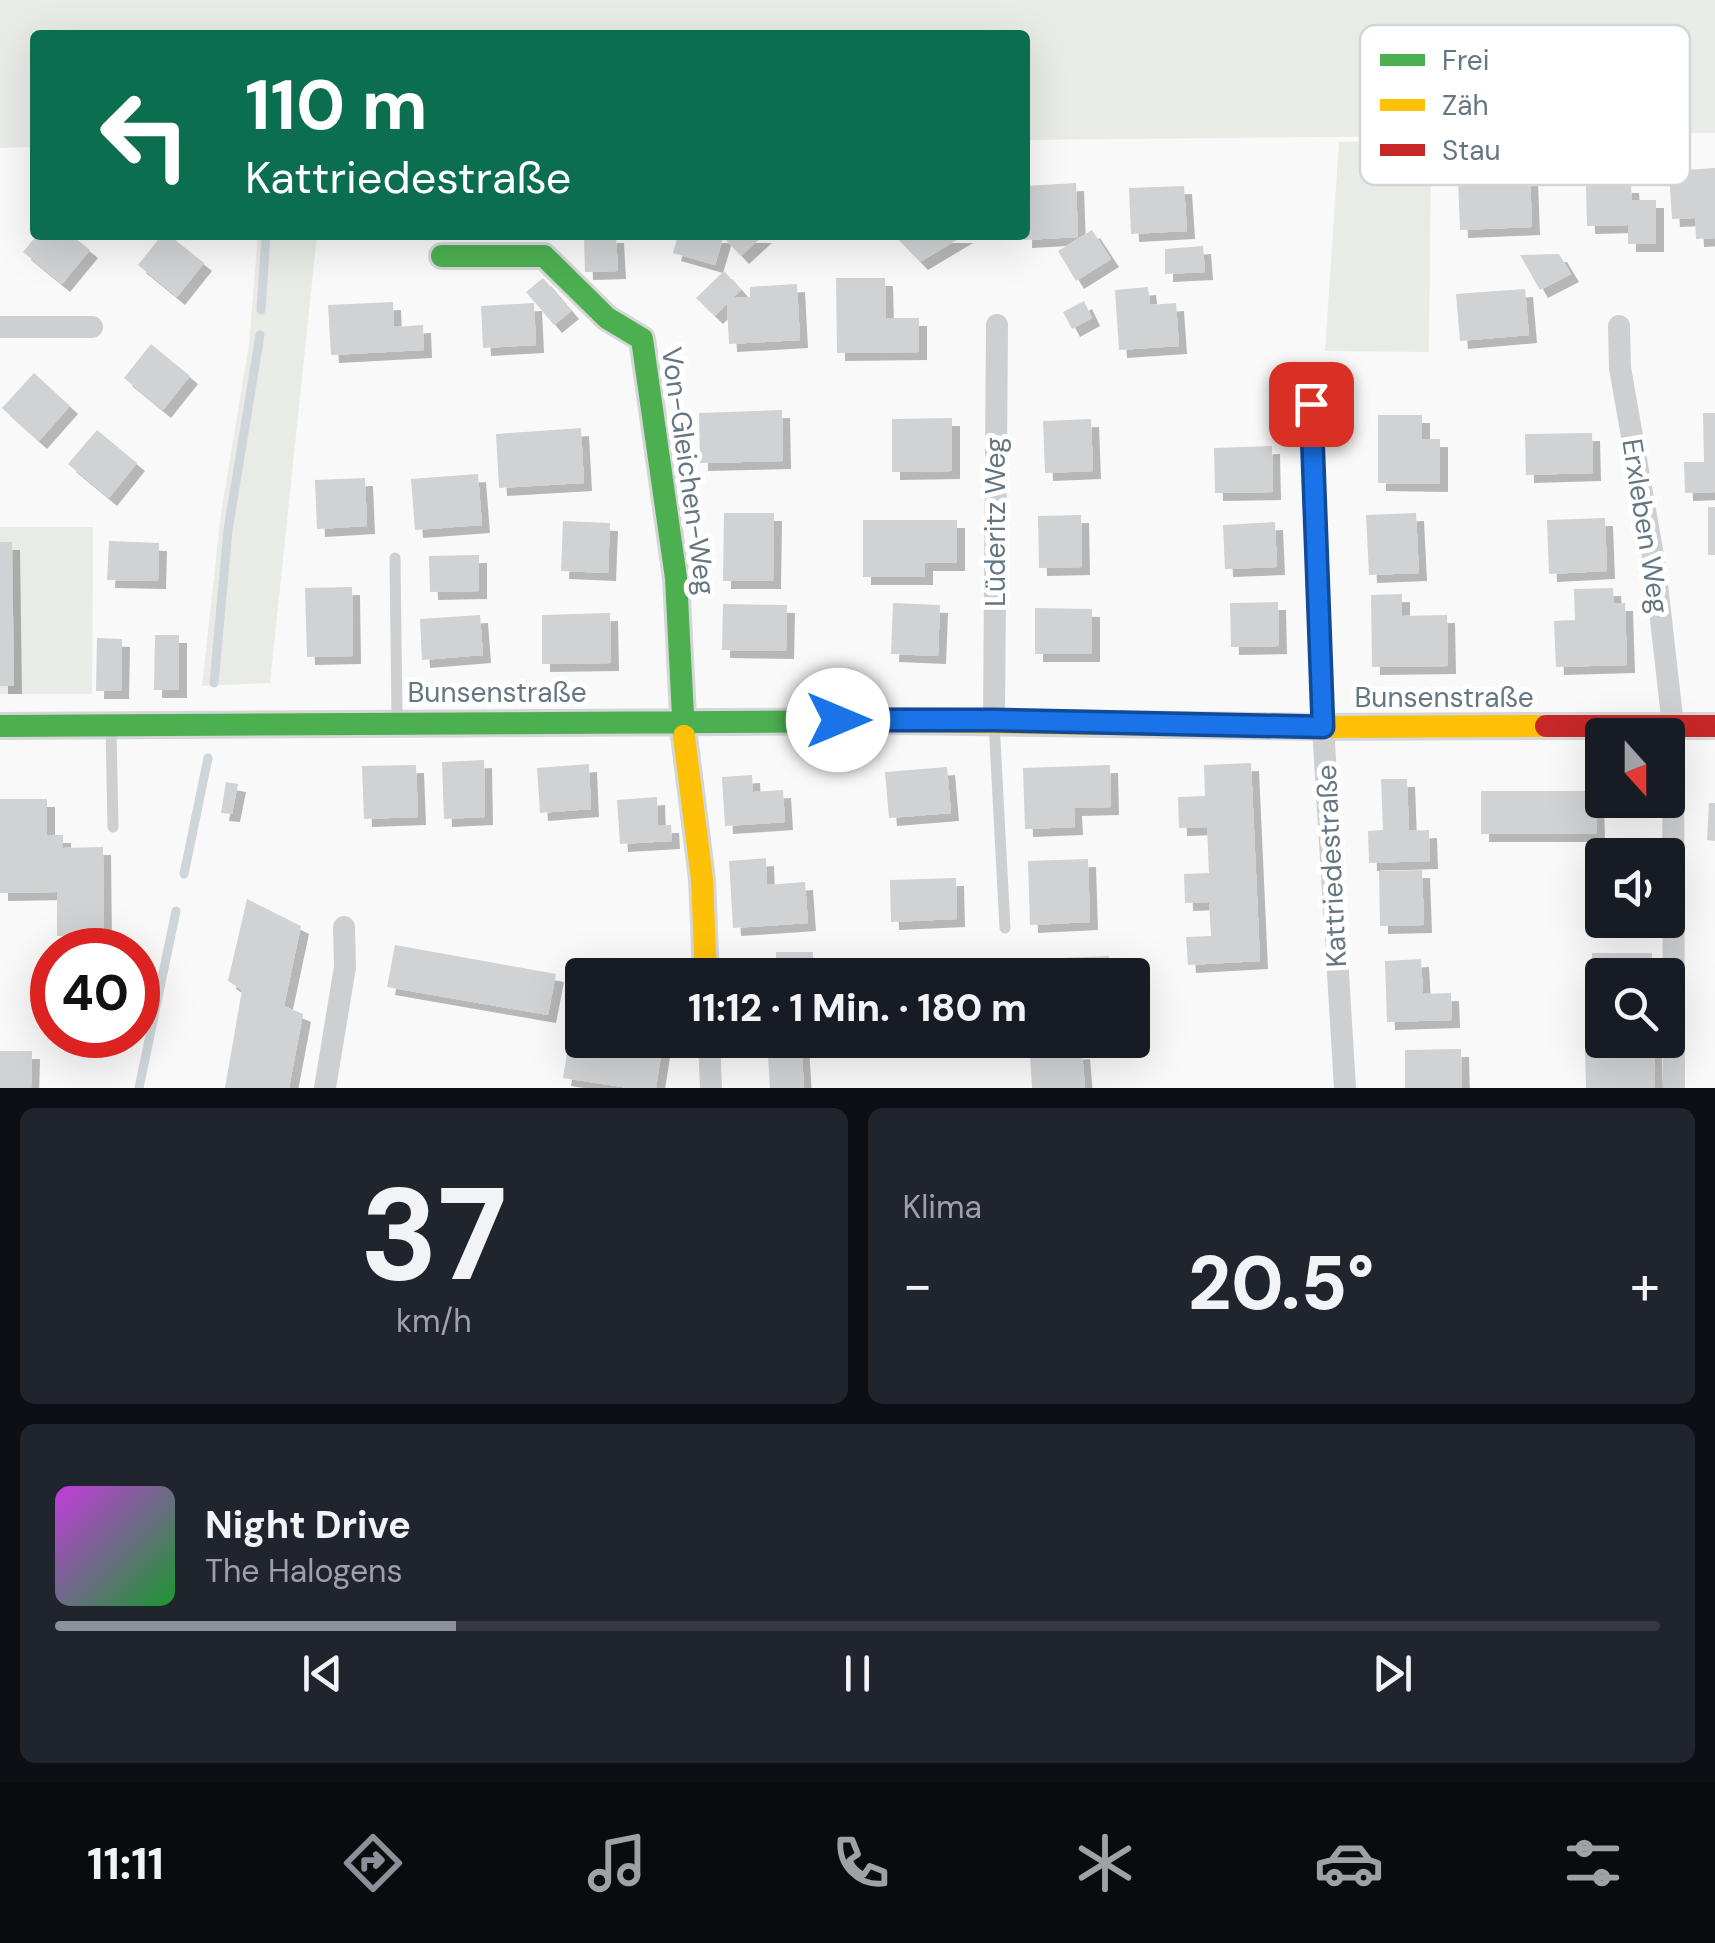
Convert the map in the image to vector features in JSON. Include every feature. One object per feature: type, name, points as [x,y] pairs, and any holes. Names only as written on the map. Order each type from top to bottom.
[{"type":"street","name":"Von-Gleichen-Weg","points":[[442,256],[544,256],[607,318],[642,339],[676,578],[682,722],[702,879],[705,958]]},
{"type":"street","name":"Lüderitz Weg","points":[[994,720],[997,324]]},
{"type":"street","name":"Erxleben Weg","points":[[1619,326],[1620,368],[1656,568],[1671,718]]},
{"type":"street","points":[[0,327],[92,327]]},
{"type":"street","name":"Kattriedestraße","points":[[1311,404],[1323,727],[1344,1088]]},
{"type":"street","name":"Bunsenstraße","points":[[0,726],[994,720],[1323,727],[1585,726]]},
{"type":"street","name":"Bunsenstraße","points":[[1685,726],[1715,726]]},
{"type":"street","name":"Erxleben Weg","points":[[1673,818],[1674,1088]]},
{"type":"street","points":[[325,1088],[346,967],[344,926]]},
{"type":"street","points":[[710,1058],[711,1088]]},
{"type":"lane","points":[[395,558],[398,723]]},
{"type":"lane","points":[[994,720],[1006,928]]},
{"type":"lane","points":[[111,727],[113,828]]},
{"type":"shaded area","points":[[0,0],[1715,0],[1715,133],[1690,133],[1690,25],[1360,25],[1360,137],[1030,140],[1030,30],[30,30],[30,147],[0,148]]},
{"type":"shaded area","points":[[1339,142],[1360,142],[1360,185],[1431,185],[1429,352],[1325,351]]},
{"type":"shaded area","points":[[258,240],[316,240],[270,683],[202,686],[221,513],[249,344]]},
{"type":"shaded area","points":[[0,527],[93,527],[92,694],[0,694]]},
{"type":"building","points":[[1715,168],[1715,238],[1696,239],[1695,218],[1672,219],[1670,185],[1690,185],[1690,170]]},
{"type":"building","points":[[1076,183],[1078,237],[1030,240],[1030,186]]},
{"type":"building","points":[[1458,185],[1530,185],[1532,227],[1460,230]]},
{"type":"building","points":[[1586,185],[1631,185],[1632,200],[1656,200],[1656,244],[1628,244],[1628,225],[1587,226]]},
{"type":"building","points":[[1184,186],[1187,231],[1131,234],[1129,188]]},
{"type":"building","points":[[1092,230],[1111,259],[1076,281],[1058,251]]},
{"type":"building","points":[[33,240],[77,240],[90,250],[62,284],[23,252]]},
{"type":"building","points":[[158,240],[175,240],[204,263],[177,297],[138,265]]},
{"type":"building","points":[[584,240],[616,240],[618,271],[585,272]]},
{"type":"building","points":[[677,240],[722,240],[715,265],[673,253]]},
{"type":"building","points":[[726,240],[759,240],[741,256]]},
{"type":"building","points":[[899,240],[957,240],[920,262]]},
{"type":"building","points":[[1203,246],[1205,272],[1165,274],[1165,249]]},
{"type":"building","points":[[1559,254],[1571,274],[1540,290],[1520,255]]},
{"type":"building","points":[[724,271],[741,290],[733,298],[750,297],[750,287],[797,284],[800,340],[729,344],[727,304],[715,316],[696,298]]},
{"type":"building","points":[[543,278],[571,311],[554,325],[526,292]]},
{"type":"building","points":[[836,278],[885,278],[886,318],[919,318],[919,352],[837,353]]},
{"type":"building","points":[[1148,287],[1150,305],[1176,303],[1179,346],[1119,350],[1115,290]]},
{"type":"building","points":[[1525,289],[1529,335],[1460,341],[1456,294]]},
{"type":"building","points":[[1084,301],[1092,318],[1072,329],[1063,312]]},
{"type":"building","points":[[393,302],[394,327],[423,325],[424,350],[331,355],[328,305]]},
{"type":"building","points":[[534,303],[536,345],[483,348],[481,306]]},
{"type":"building","points":[[151,344],[190,376],[163,410],[124,378]]},
{"type":"building","points":[[34,373],[70,406],[39,441],[2,408]]},
{"type":"building","points":[[782,410],[783,461],[700,463],[699,413]]},
{"type":"building","points":[[1703,413],[1715,413],[1715,492],[1685,493],[1684,462],[1704,462]]},
{"type":"building","points":[[1378,415],[1422,415],[1422,439],[1440,439],[1440,484],[1378,483]]},
{"type":"building","points":[[952,418],[952,471],[892,472],[892,419]]},
{"type":"building","points":[[1091,419],[1093,471],[1045,473],[1043,421]]},
{"type":"building","points":[[581,428],[584,483],[499,488],[496,434]]},
{"type":"building","points":[[97,430],[137,463],[109,498],[68,464]]},
{"type":"building","points":[[1592,433],[1593,473],[1526,475],[1525,434]]},
{"type":"building","points":[[1272,446],[1273,492],[1215,493],[1214,448]]},
{"type":"building","points":[[478,474],[482,525],[415,530],[411,479]]},
{"type":"building","points":[[365,478],[367,526],[317,529],[315,480]]},
{"type":"building","points":[[1708,507],[1715,507],[1715,555],[1708,555]]},
{"type":"building","points":[[724,513],[774,513],[773,581],[723,581]]},
{"type":"building","points":[[1416,513],[1419,573],[1369,575],[1366,515]]},
{"type":"building","points":[[1081,515],[1082,567],[1039,568],[1038,516]]},
{"type":"building","points":[[1605,518],[1607,571],[1549,574],[1547,520]]},
{"type":"building","points":[[863,520],[957,520],[957,563],[925,563],[925,577],[863,577]]},
{"type":"building","points":[[563,521],[610,523],[608,573],[561,571]]},
{"type":"building","points":[[1275,522],[1277,567],[1225,569],[1223,525]]},
{"type":"building","points":[[109,541],[159,543],[158,581],[107,580]]},
{"type":"building","points":[[0,542],[12,542],[14,686],[0,686]]},
{"type":"building","points":[[479,555],[479,591],[430,592],[429,556]]},
{"type":"building","points":[[352,587],[353,656],[307,657],[305,588]]},
{"type":"building","points":[[1613,588],[1614,603],[1625,603],[1627,665],[1556,667],[1554,621],[1575,620],[1574,589]]},
{"type":"building","points":[[1402,594],[1402,616],[1447,615],[1448,666],[1372,667],[1371,595]]},
{"type":"building","points":[[1278,602],[1279,646],[1231,647],[1230,603]]},
{"type":"building","points":[[893,603],[940,605],[938,656],[891,654]]},
{"type":"building","points":[[723,604],[787,605],[786,651],[722,650]]},
{"type":"building","points":[[1035,608],[1092,609],[1092,654],[1035,654]]},
{"type":"building","points":[[610,613],[611,663],[542,664],[542,615]]},
{"type":"building","points":[[480,615],[483,655],[422,660],[420,619]]},
{"type":"building","points":[[155,635],[179,635],[179,690],[154,690]]},
{"type":"building","points":[[97,638],[122,639],[121,691],[96,691]]},
{"type":"building","points":[[484,760],[485,817],[444,819],[442,762]]},
{"type":"building","points":[[1251,763],[1260,961],[1188,965],[1186,937],[1211,936],[1209,902],[1185,903],[1184,874],[1209,873],[1207,827],[1179,828],[1178,797],[1205,796],[1204,765]]},
{"type":"building","points":[[589,764],[591,809],[540,813],[537,768]]},
{"type":"building","points":[[416,765],[418,817],[364,819],[362,766]]},
{"type":"building","points":[[1110,765],[1111,807],[1074,808],[1075,827],[1025,829],[1023,768]]},
{"type":"building","points":[[947,767],[951,813],[889,818],[885,772]]},
{"type":"building","points":[[752,775],[753,792],[783,790],[785,822],[725,826],[722,777]]},
{"type":"building","points":[[1381,779],[1407,779],[1409,831],[1429,830],[1430,861],[1369,863],[1368,831],[1383,830]]},
{"type":"building","points":[[226,782],[238,784],[232,814],[221,813]]},
{"type":"building","points":[[1481,791],[1585,791],[1585,818],[1597,818],[1597,834],[1481,834]]},
{"type":"building","points":[[657,797],[658,825],[671,825],[672,841],[620,844],[617,800]]},
{"type":"building","points":[[0,799],[47,799],[47,835],[63,835],[63,848],[103,847],[104,928],[57,928],[57,892],[0,893]]},
{"type":"building","points":[[1709,803],[1715,803],[1715,841],[1707,840]]},
{"type":"building","points":[[766,858],[767,885],[805,882],[808,923],[733,928],[729,861]]},
{"type":"building","points":[[1088,859],[1090,922],[1030,925],[1028,861]]},
{"type":"building","points":[[1422,870],[1424,925],[1380,926],[1379,871]]},
{"type":"building","points":[[956,878],[957,919],[891,922],[890,880]]},
{"type":"building","points":[[247,899],[301,926],[284,1006],[303,1014],[289,1088],[225,1088],[242,990],[228,981]]},
{"type":"building","points":[[395,945],[556,974],[548,1015],[387,987]]},
{"type":"building","points":[[776,952],[813,952],[813,958],[776,958]]},
{"type":"building","points":[[1592,953],[1652,953],[1652,958],[1592,958]]},
{"type":"building","points":[[1421,959],[1423,994],[1451,993],[1452,1020],[1387,1022],[1385,961]]},
{"type":"building","points":[[1461,1049],[1462,1088],[1405,1088],[1405,1050]]},
{"type":"building","points":[[0,1051],[30,1051],[31,1088],[0,1088]]},
{"type":"building","points":[[566,1058],[661,1058],[656,1088],[563,1078]]},
{"type":"building","points":[[768,1058],[802,1058],[804,1088],[770,1088]]},
{"type":"building","points":[[1030,1058],[1083,1058],[1085,1088],[1032,1088]]},
{"type":"building","points":[[1585,1058],[1654,1058],[1655,1088],[1586,1088]]},
{"type":"waterway","points":[[261,310],[266,240]]},
{"type":"waterway","points":[[214,683],[228,530],[260,335]]},
{"type":"waterway","points":[[184,874],[208,758]]},
{"type":"waterway","points":[[139,1088],[176,911]]},
{"type":"traffic: fast","points":[[442,256],[544,256],[607,318],[642,339],[676,578],[684,736]]},
{"type":"traffic: fast","points":[[0,726],[899,721]]},
{"type":"traffic: slow","points":[[899,721],[1546,726]]},
{"type":"traffic: slow","points":[[684,736],[702,879],[705,958]]},
{"type":"traffic: jam","points":[[1546,726],[1715,726]]},
{"type":"route","points":[[838,720],[1323,727],[1311,404]]}]
